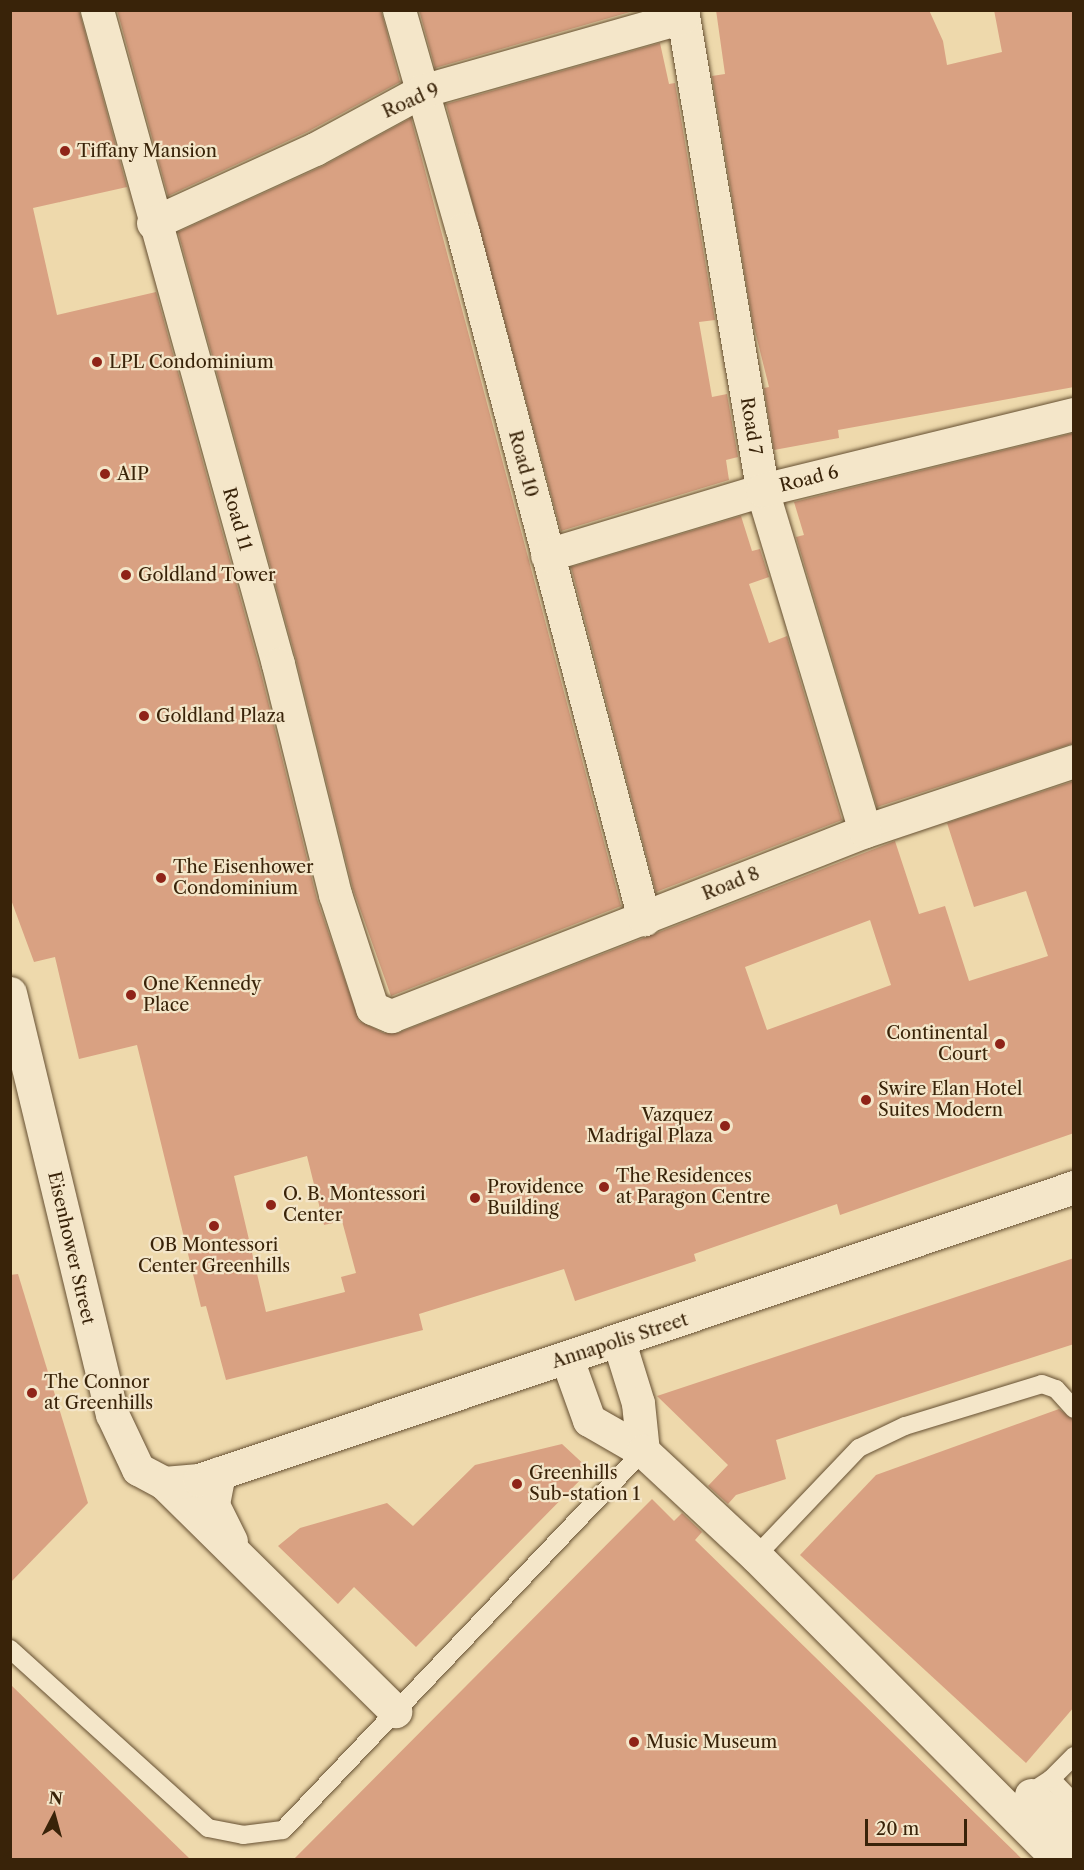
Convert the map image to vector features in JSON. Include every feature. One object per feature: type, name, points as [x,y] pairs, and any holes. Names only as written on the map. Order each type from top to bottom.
[{"type":"street","name":"Road 11","points":[[97,10],[153,223],[278,664],[334,894],[372,1008],[390,1016]]},
{"type":"street","name":"Road 10","points":[[399,10],[644,919]]},
{"type":"street","name":"Road 9","points":[[153,223],[315,149],[422,92],[683,14]]},
{"type":"street","name":"Road 7","points":[[683,14],[762,490],[865,831]]},
{"type":"street","name":"Road 6","points":[[547,555],[762,490],[1074,414]]},
{"type":"street","name":"Road 8","points":[[390,1016],[865,831],[1074,761]]},
{"type":"street","name":"Eisenhower Street","points":[[10,993],[112,1414],[138,1469],[164,1484],[395,1711]]},
{"type":"street","name":"Annapolis Street","points":[[164,1484],[219,1473],[619,1342],[1074,1187]]},
{"type":"street","points":[[619,1342],[638,1403],[643,1451]]},
{"type":"street","points":[[567,1359],[589,1420],[643,1451],[756,1556],[1027,1790],[1074,1836]]},
{"type":"street","points":[[219,1473],[213,1505],[240,1559]]},
{"type":"street","points":[[1027,1790],[1059,1860]]},
{"type":"lane","points":[[756,1556],[859,1448],[905,1426],[1042,1384],[1056,1389],[1074,1409]]},
{"type":"lane","points":[[10,1649],[208,1828],[243,1835],[283,1830],[643,1451]]},
{"type":"lane","points":[[1027,1790],[1074,1756]]},
{"type":"lane","points":[[1027,1790],[1074,1803]]},
{"type":"building","points":[[10,10],[79,10],[127,187],[33,208],[57,315],[156,292],[260,669],[317,899],[359,1021],[384,1033],[398,1033],[895,841],[919,914],[945,906],[969,981],[1048,956],[1026,891],[974,907],[947,823],[1074,781],[1074,1133],[840,1215],[837,1204],[694,1254],[696,1261],[575,1301],[564,1269],[419,1314],[423,1330],[226,1380],[206,1306],[201,1307],[137,1045],[79,1059],[55,957],[34,962],[10,897]],"holes":[[[870,920],[891,985],[767,1030],[745,967]],[[307,1156],[324,1225],[342,1221],[356,1273],[341,1277],[345,1292],[266,1312],[234,1176]]]},
{"type":"building","points":[[117,10],[381,10],[400,82],[307,132],[168,196]]},
{"type":"building","points":[[419,10],[637,10],[435,68]]},
{"type":"building","points":[[716,10],[929,10],[943,41],[947,65],[1002,52],[994,10],[1074,10],[1074,387],[838,430],[839,438],[774,450],[764,388],[769,387],[753,323],[712,76],[725,74]]},
{"type":"building","points":[[660,43],[669,84],[675,83],[715,320],[699,322],[712,397],[727,394],[738,457],[726,460],[729,480],[561,531],[446,104]]},
{"type":"building","points":[[411,118],[621,906],[391,996],[353,889],[296,659],[178,232],[323,166]]},
{"type":"building","points":[[1074,433],[1074,743],[877,807],[796,537],[804,535],[794,502]]},
{"type":"building","points":[[741,516],[752,551],[760,549],[769,577],[749,584],[769,643],[787,636],[842,820],[656,892],[571,567]]},
{"type":"building","points":[[1074,1258],[1074,1344],[776,1440],[786,1479],[736,1495],[728,1504],[708,1486],[728,1465],[657,1396]]},
{"type":"building","name":"The Connor at Greenhills","points":[[18,1274],[88,1503],[10,1583],[10,1275]]},
{"type":"building","points":[[1059,1409],[1074,1420],[1074,1707],[1026,1763],[800,1555],[876,1475]]},
{"type":"building","points":[[562,1444],[590,1470],[416,1647],[354,1587],[338,1604],[278,1546],[300,1528],[387,1503],[413,1526],[475,1465]]},
{"type":"building","points":[[652,1499],[674,1521],[682,1513],[702,1532],[695,1540],[1023,1860],[293,1860]]},
{"type":"building","points":[[10,1684],[191,1860],[10,1860]]},
{"type":"place","name":"Tiffany Mansion","points":[[65,151]]},
{"type":"place","name":"LPL Condominium","points":[[97,362]]},
{"type":"place","name":"AIP","points":[[105,474]]},
{"type":"place","name":"Goldland Tower","points":[[126,575]]},
{"type":"place","name":"Goldland Plaza","points":[[144,716]]},
{"type":"place","name":"The Eisenhower Condominium","points":[[161,878]]},
{"type":"place","name":"One Kennedy Place","points":[[131,995]]},
{"type":"place","name":"Continental Court","points":[[1000,1044]]},
{"type":"place","name":"Swire Elan Hotel Suites Modern","points":[[866,1100]]},
{"type":"place","name":"Vazquez Madrigal Plaza","points":[[725,1126]]},
{"type":"place","name":"The Residences at Paragon Centre","points":[[604,1187]]},
{"type":"place","name":"Providence Building","points":[[475,1198]]},
{"type":"place","name":"O. B. Montessori Center","points":[[271,1205]]},
{"type":"place","name":"OB Montessori Center Greenhills","points":[[214,1226]]},
{"type":"place","name":"The Connor at Greenhills","points":[[32,1393]]},
{"type":"place","name":"Greenhills Sub-station 1","points":[[517,1484]]},
{"type":"place","name":"Music Museum","points":[[634,1742]]}]
